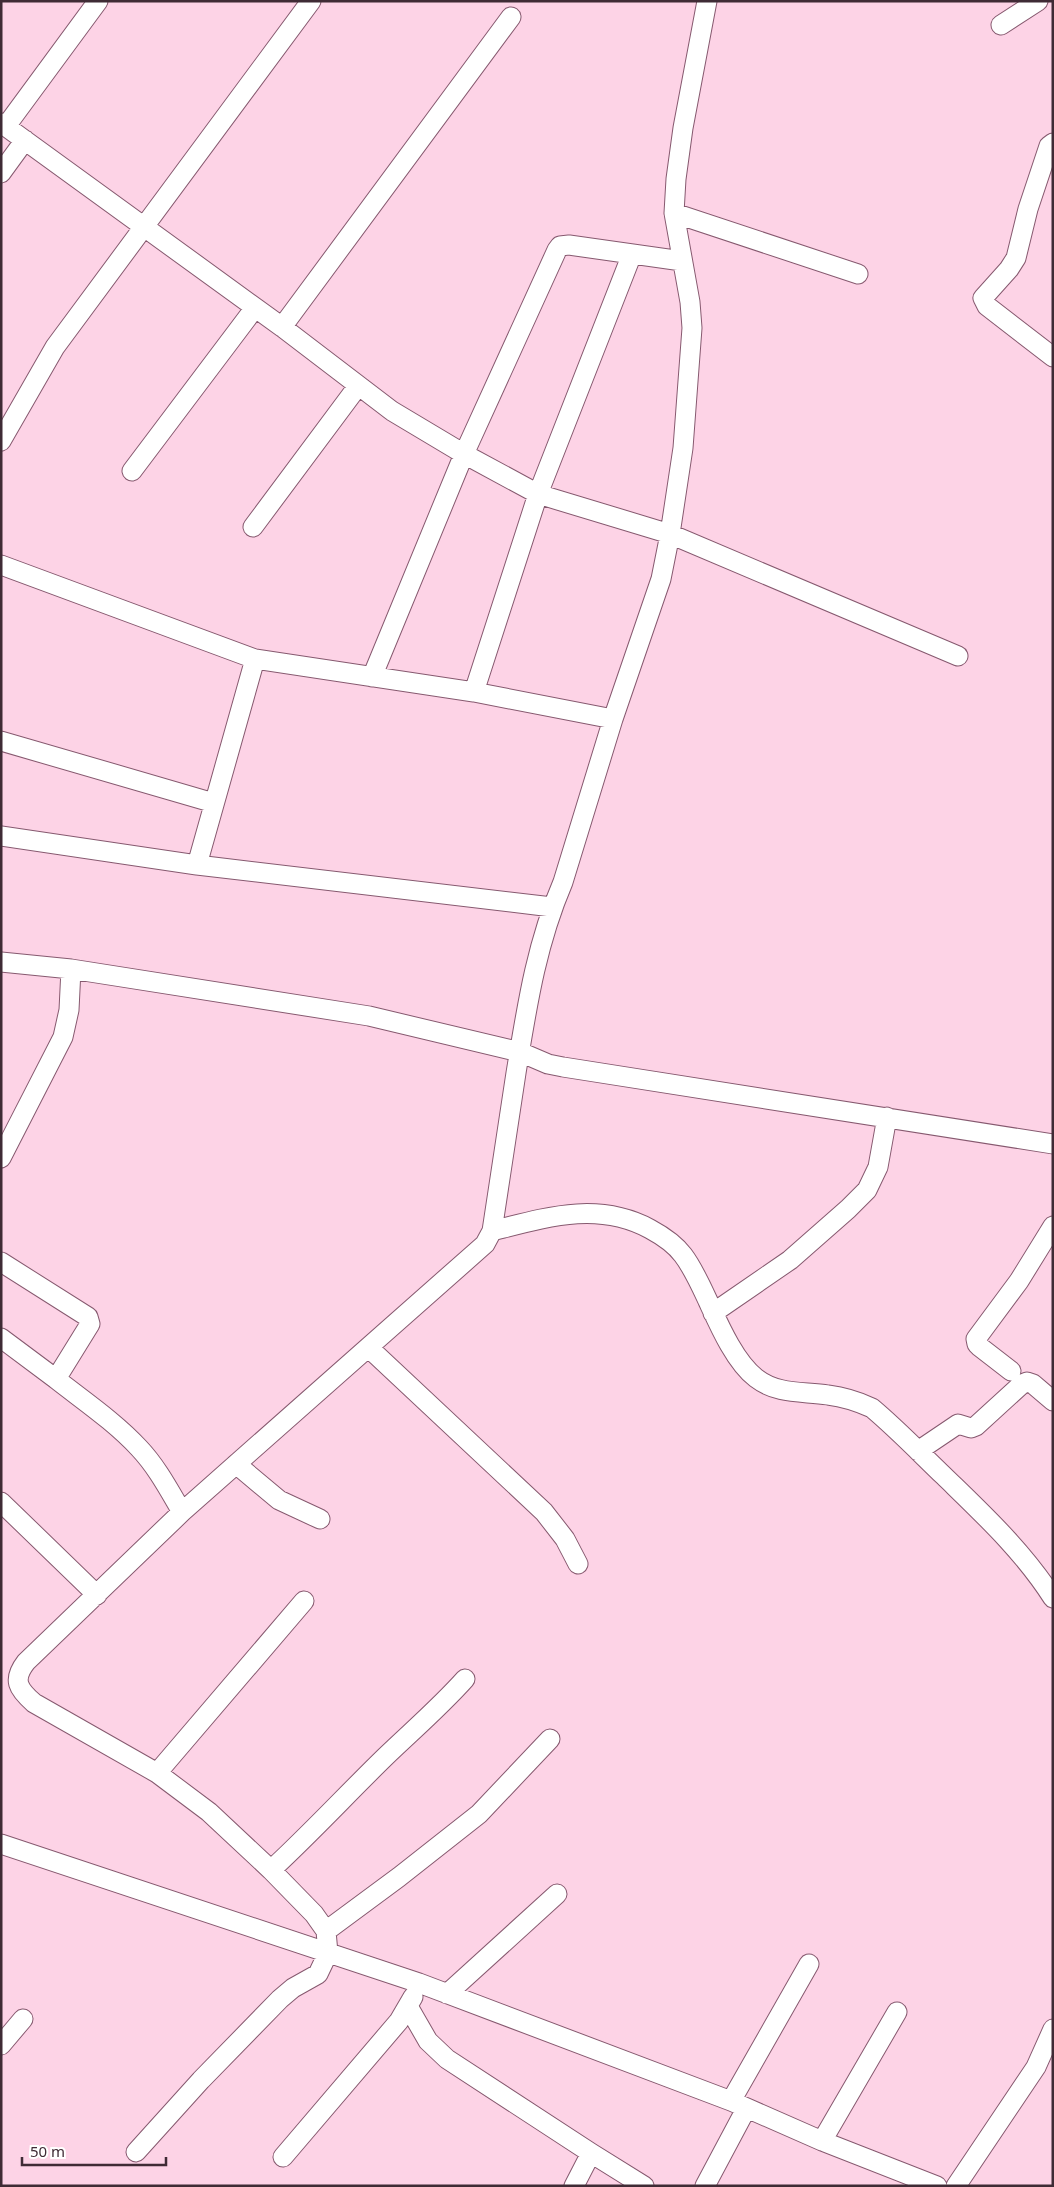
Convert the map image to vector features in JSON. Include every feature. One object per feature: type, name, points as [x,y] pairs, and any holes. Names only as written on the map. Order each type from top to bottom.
[{"type":"street","points":[[98,1],[4,124],[25,140],[254,309],[282,327],[392,411],[464,454],[538,494],[670,534],[958,656]]},
{"type":"street","points":[[1,441],[55,347],[145,228],[311,1]]},
{"type":"street","points":[[136,2152],[201,2080],[280,1999],[293,1988],[318,1974],[328,1953],[326,1931],[314,1914],[271,1870],[208,1812],[157,1773],[34,1703],[9,1681],[18,1674],[26,1662],[182,1512],[485,1244],[492,1231],[538,950],[552,907],[563,882],[613,719],[661,579],[670,534],[683,448],[692,328],[690,302],[674,213],[676,180],[683,128],[707,1]]},
{"type":"street","points":[[1001,25],[1038,1]]},
{"type":"street","points":[[282,327],[511,17]]},
{"type":"street","points":[[1,173],[25,140]]},
{"type":"street","points":[[1051,353],[987,306],[984,298],[1010,269],[1016,258],[1028,209],[1048,146],[1053,143]]},
{"type":"street","points":[[674,213],[858,274]]},
{"type":"street","points":[[372,677],[464,454],[556,250],[564,245],[569,245],[682,261]]},
{"type":"street","points":[[474,692],[538,494],[632,254]]},
{"type":"street","points":[[132,471],[254,309]]},
{"type":"street","points":[[253,527],[358,386]]},
{"type":"street","points":[[1,565],[255,659],[474,692],[613,719]]},
{"type":"street","points":[[197,865],[255,659]]},
{"type":"street","points":[[1,742],[214,803]]},
{"type":"street","points":[[1,836],[197,865],[552,907]]},
{"type":"street","points":[[1,962],[71,969],[359,1015],[520,1052],[548,1064],[563,1067],[1053,1144]]},
{"type":"street","points":[[1,1158],[63,1037],[69,1010],[71,969]]},
{"type":"street","points":[[713,1313],[790,1260],[867,1190],[878,1167],[887,1117]]},
{"type":"street","points":[[492,1231],[561,1215],[600,1213],[637,1222],[671,1242],[684,1256],[713,1313],[739,1358],[756,1378],[787,1392],[826,1394],[852,1399],[872,1408],[1015,1546],[1053,1598]]},
{"type":"street","points":[[1011,1372],[980,1347],[976,1339],[1019,1281],[1053,1226]]},
{"type":"street","points":[[1,1262],[88,1317],[90,1324],[56,1379]]},
{"type":"street","points":[[1,1338],[127,1436],[140,1449],[160,1475],[182,1512]]},
{"type":"street","points":[[369,1348],[544,1512],[565,1539],[578,1564]]},
{"type":"street","points":[[918,1451],[958,1424],[971,1428],[976,1426],[1022,1384],[1027,1382],[1033,1384],[1053,1401]]},
{"type":"street","points":[[236,1464],[279,1500],[320,1519]]},
{"type":"street","points":[[1,1502],[97,1595]]},
{"type":"street","points":[[157,1773],[304,1601]]},
{"type":"street","points":[[271,1870],[315,1829],[385,1757],[436,1710],[465,1679]]},
{"type":"street","points":[[326,1931],[392,1883],[479,1814],[550,1739]]},
{"type":"street","points":[[1,1844],[200,1912],[419,1983],[738,2105],[822,2141],[937,2186]]},
{"type":"street","points":[[447,1994],[557,1894]]},
{"type":"street","points":[[705,2186],[738,2105],[809,1964]]},
{"type":"street","points":[[284,2157],[409,2008],[419,1983]]},
{"type":"street","points":[[409,2008],[424,2035],[438,2052],[644,2186]]},
{"type":"street","points":[[822,2141],[897,2012]]},
{"type":"street","points":[[1,2045],[23,2019]]},
{"type":"street","points":[[956,2186],[1036,2067],[1053,2029]]},
{"type":"street","points":[[574,2186],[591,2153]]}]
